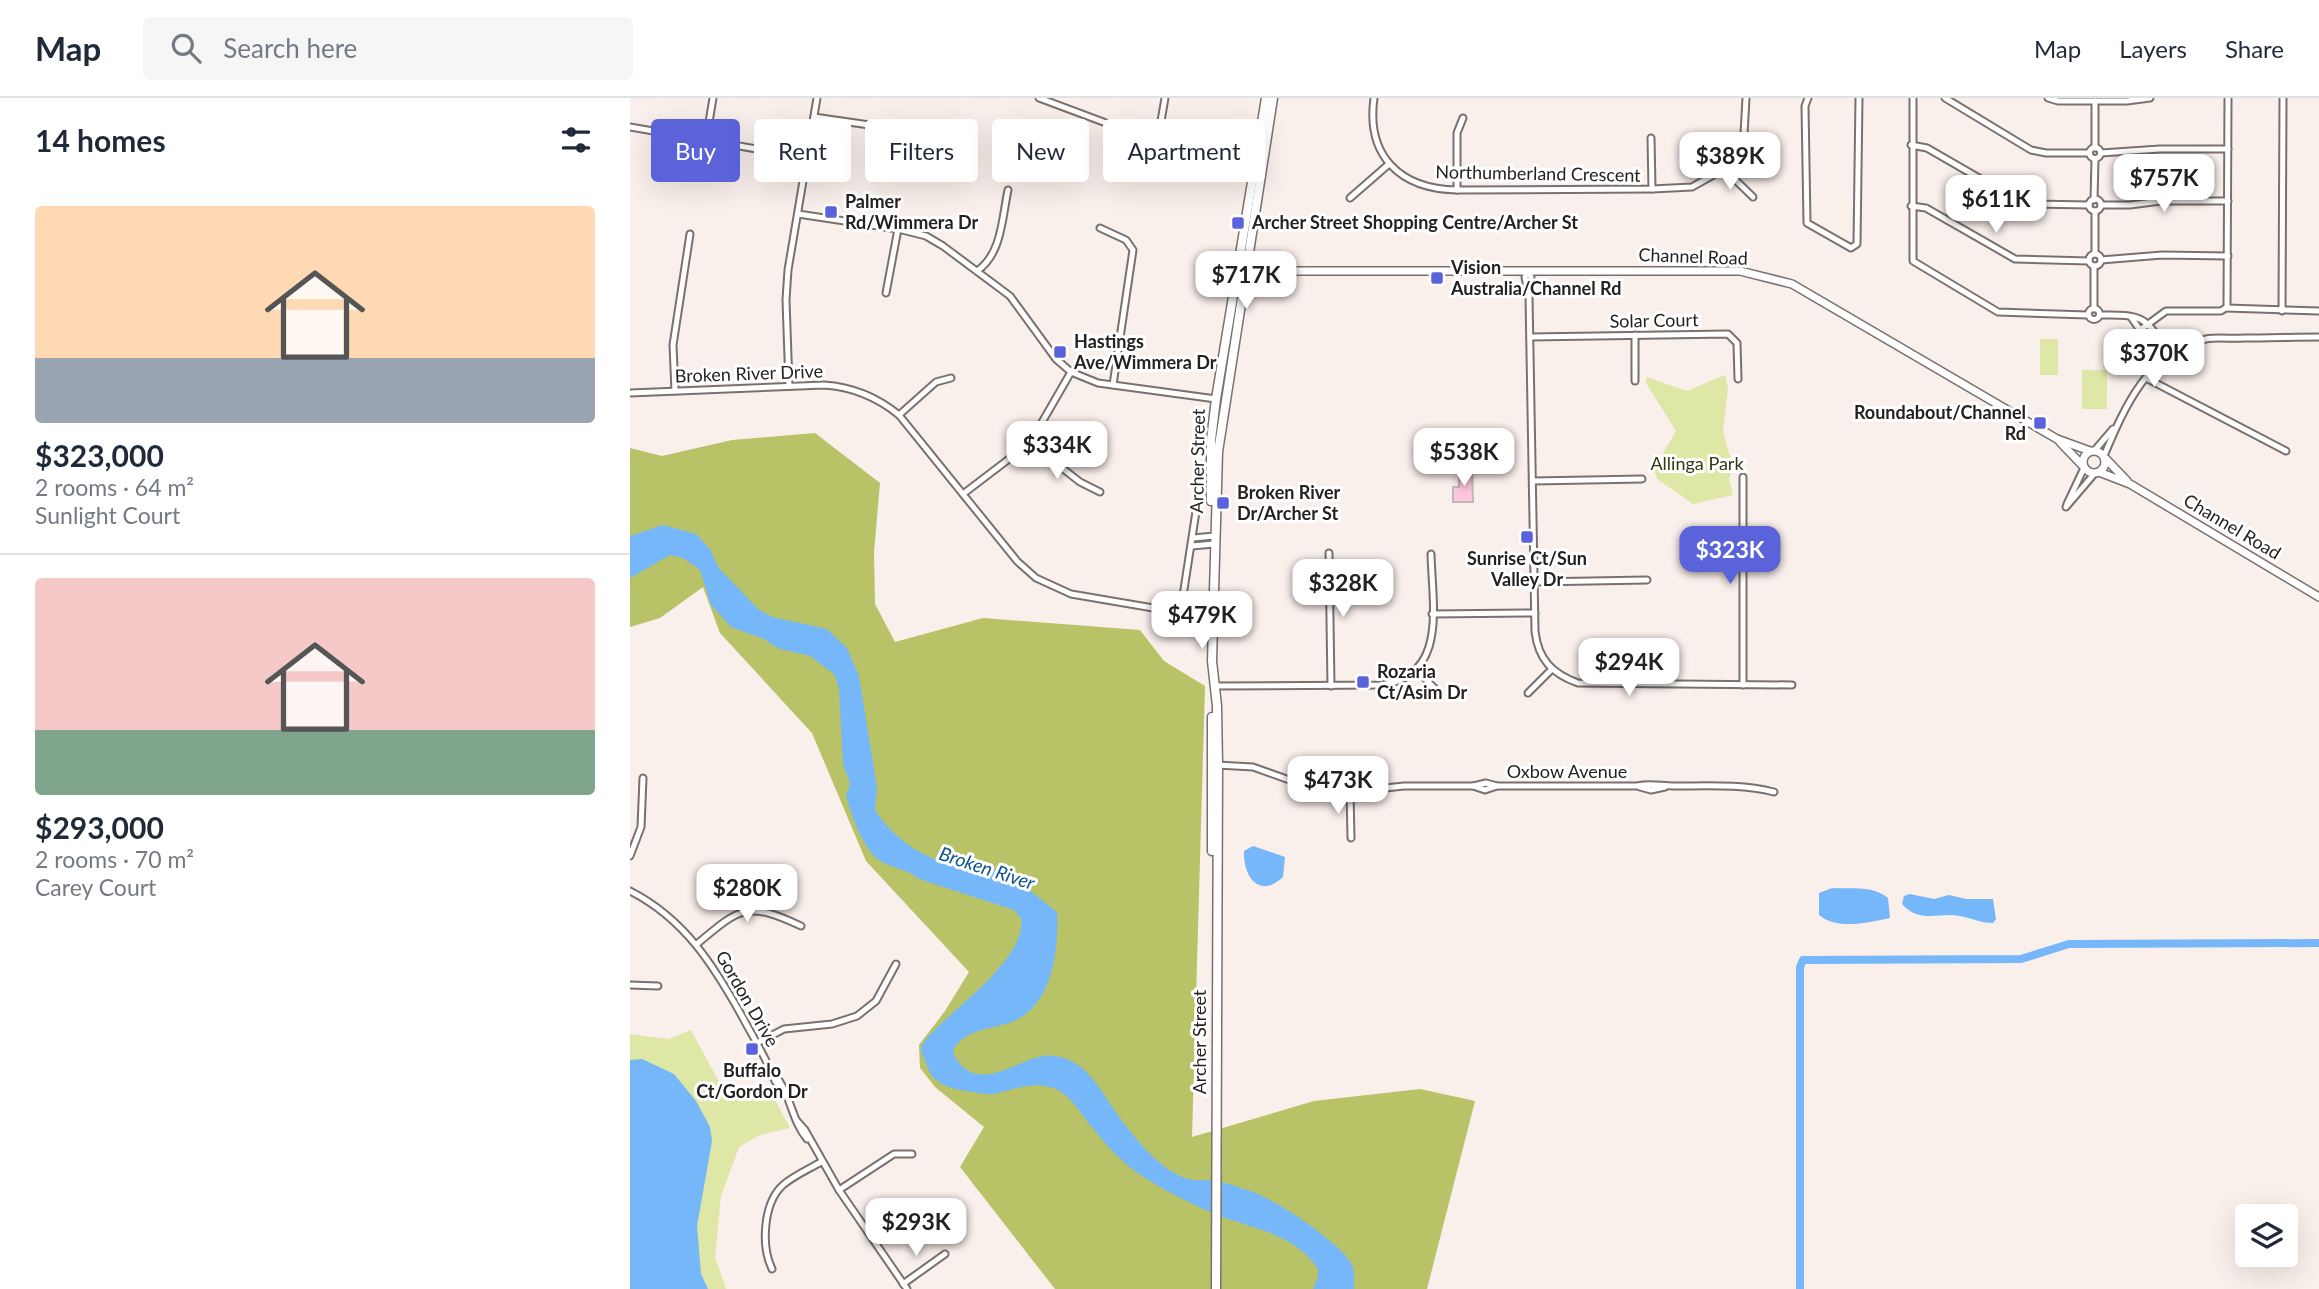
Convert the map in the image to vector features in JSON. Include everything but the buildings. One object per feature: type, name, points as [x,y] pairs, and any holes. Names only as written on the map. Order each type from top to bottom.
[{"type":"main road","name":"Archer Street","points":[[1266,98],[1267,114]]},
{"type":"main road","name":"Archer Street","points":[[1265,126],[1273,98]]},
{"type":"main road","name":"Archer Street","points":[[1216,1289],[1214,764],[1217,661],[1214,622],[1214,451],[1256,182]]},
{"type":"street","points":[[710,119],[713,98]]},
{"type":"street","points":[[817,98],[814,117],[865,124]]},
{"type":"street","points":[[1038,98],[1103,123]]},
{"type":"street","points":[[1161,119],[1165,98]]},
{"type":"street","name":"Northumberland Crescent","points":[[1374,98],[1372,131],[1389,164],[1416,183],[1457,190],[1692,187],[1724,169],[1735,155],[1744,134],[1746,98]]},
{"type":"street","points":[[1808,98],[1805,106],[1807,223],[1851,248],[1857,244],[1859,98]]},
{"type":"street","points":[[1913,98],[1911,256],[1917,265],[1998,312],[2088,315],[2095,320],[2100,315],[2130,315],[2141,318],[2149,324],[2170,354]]},
{"type":"street","points":[[1945,98],[2031,150],[2046,153],[2089,153],[2095,148]]},
{"type":"street","points":[[2048,98],[2095,101],[2150,98]]},
{"type":"street","points":[[2226,308],[2228,98]]},
{"type":"street","points":[[2282,311],[2283,98]]},
{"type":"street","points":[[2095,101],[2095,148]]},
{"type":"street","points":[[1457,190],[1457,134],[1463,118]]},
{"type":"street","points":[[630,127],[651,131]]},
{"type":"street","points":[[1651,138],[1652,189]]},
{"type":"street","points":[[1911,145],[1927,148],[2024,204],[2089,205],[2095,211],[2095,254],[2089,261]]},
{"type":"street","points":[[2095,148],[2101,153]]},
{"type":"street","points":[[2089,205],[2094,200],[2095,159],[2101,153],[2160,149],[2228,149]]},
{"type":"street","points":[[2089,153],[2095,159]]},
{"type":"street","points":[[1350,198],[1389,164]]},
{"type":"street","points":[[1724,169],[1753,197]]},
{"type":"street","points":[[789,386],[786,300],[804,182]]},
{"type":"street","points":[[977,271],[988,263],[996,249],[1008,190]]},
{"type":"street","points":[[2094,200],[2101,205],[2161,201],[2228,201]]},
{"type":"street","points":[[1911,205],[1926,208],[2015,259],[2089,261],[2094,266],[2094,309],[2088,315]]},
{"type":"street","points":[[2095,211],[2101,205]]},
{"type":"street","points":[[798,214],[898,229],[926,236],[1010,296],[1056,359],[1071,372],[1098,383],[1220,400]]},
{"type":"street","points":[[1100,228],[1126,240],[1133,250],[1112,385]]},
{"type":"street","points":[[886,293],[898,229]]},
{"type":"street","points":[[675,391],[673,345],[690,234]]},
{"type":"street","points":[[2095,254],[2101,260]]},
{"type":"street","points":[[2094,266],[2101,260],[2162,255],[2228,256]]},
{"type":"street","name":"Channel Road","points":[[1243,267],[1284,270],[1740,271],[1792,284],[2057,439],[2093,450]]},
{"type":"street","points":[[1528,271],[1531,277],[1529,297],[1536,640],[1551,670],[1578,683],[1792,685]]},
{"type":"street","points":[[2140,330],[2166,311],[2226,308],[2319,311]]},
{"type":"street","points":[[2094,309],[2100,315]]},
{"type":"street","points":[[2130,315],[2161,361]]},
{"type":"street","points":[[1635,335],[1635,381]]},
{"type":"street","name":"Solar Court","points":[[1530,337],[1731,335],[1738,347],[1738,379]]},
{"type":"street","points":[[2117,425],[2093,450],[2084,455],[2083,467],[2066,507],[2105,464],[2104,457],[2117,425],[2146,378],[2170,354],[2207,339],[2319,337]]},
{"type":"street","points":[[963,494],[1030,443],[1071,372]]},
{"type":"street","points":[[899,415],[936,382],[951,378]]},
{"type":"street","points":[[2146,378],[2286,451]]},
{"type":"street","name":"Broken River Drive","points":[[630,393],[824,385],[849,388],[873,397],[899,415],[1026,570],[1059,590],[1083,597],[1163,610],[1174,609],[1181,601],[1197,505]]},
{"type":"street","name":"Channel Road","points":[[2057,439],[2083,467]]},
{"type":"street","points":[[1030,443],[1080,482],[1100,492]]},
{"type":"street","points":[[2093,450],[2104,457]]},
{"type":"street","name":"Channel Road","points":[[2104,457],[2130,484]]},
{"type":"street","points":[[2083,467],[2097,472]]},
{"type":"street","name":"Channel Road","points":[[2097,472],[2130,484],[2319,597]]},
{"type":"street","points":[[1743,477],[1743,685]]},
{"type":"street","points":[[1533,481],[1642,479]]},
{"type":"street","points":[[1193,538],[1214,540]]},
{"type":"street","points":[[1192,546],[1214,540]]},
{"type":"street","points":[[1329,553],[1331,686]]},
{"type":"street","points":[[1215,688],[1395,683],[1417,670],[1429,652],[1432,614],[1430,554]]},
{"type":"street","points":[[1535,582],[1647,580]]},
{"type":"street","points":[[1432,614],[1535,613]]},
{"type":"street","points":[[1417,670],[1440,694]]},
{"type":"street","points":[[1528,693],[1551,670]]},
{"type":"street","name":"Oxbow Avenue","points":[[1214,764],[1253,767],[1323,792],[1404,786],[1473,786],[1486,783],[1497,786],[1637,786],[1651,783],[1666,786],[1752,787],[1774,792]]},
{"type":"street","points":[[630,856],[641,827],[643,778]]},
{"type":"street","points":[[1350,792],[1351,838]]},
{"type":"street","name":"Gordon Drive","points":[[630,891],[657,907],[697,944],[714,966],[772,1072],[784,1086],[797,1121],[821,1162],[905,1287]]},
{"type":"street","points":[[697,944],[732,916],[747,910],[765,911],[801,926]]},
{"type":"street","points":[[757,1042],[784,1029],[832,1024],[857,1016],[876,1001],[897,964]]},
{"type":"street","points":[[630,985],[658,986]]},
{"type":"street","points":[[839,1190],[894,1154],[912,1154]]},
{"type":"street","points":[[772,1269],[766,1255],[766,1240],[774,1195],[784,1184],[821,1162]]},
{"type":"street","points":[[905,1287],[945,1254]]},
{"type":"green space","points":[[2040,339],[2058,339],[2058,375],[2040,375]]},
{"type":"green space","points":[[2082,370],[2107,370],[2107,409],[2082,409]]},
{"type":"green space","name":"Allinga Park","points":[[1725,375],[1728,389],[1723,431],[1733,468],[1729,479],[1733,495],[1693,504],[1657,479],[1654,469],[1676,431],[1646,383],[1646,377],[1687,391]]},
{"type":"green space","points":[[815,433],[880,483],[874,552],[875,604],[895,642],[983,618],[1140,630],[1164,661],[1205,686],[1192,1137],[1314,1101],[1420,1089],[1475,1101],[1427,1289],[1055,1289],[960,1167],[984,1127],[935,1087],[920,1068],[919,1045],[945,1011],[969,972],[866,861],[812,733],[720,633],[703,587],[660,618],[630,627],[630,448],[662,456],[732,440]]},
{"type":"green space","points":[[691,1030],[726,1095],[768,1087],[790,1128],[760,1135],[739,1147],[721,1196],[715,1257],[726,1289],[630,1289],[630,1034],[668,1039]]},
{"type":"water","name":"Broken River","points":[[663,525],[696,534],[710,549],[718,567],[758,609],[772,617],[827,629],[847,648],[859,676],[877,788],[875,809],[887,826],[916,850],[937,860],[981,865],[1000,871],[1057,912],[1054,961],[1044,992],[1023,1016],[1009,1023],[978,1031],[958,1043],[953,1050],[960,1064],[971,1072],[982,1075],[1044,1056],[1056,1056],[1075,1063],[1090,1076],[1134,1136],[1161,1164],[1184,1178],[1220,1182],[1247,1190],[1287,1210],[1319,1232],[1344,1254],[1352,1266],[1354,1289],[1313,1289],[1318,1269],[1296,1247],[1270,1233],[1212,1213],[1141,1175],[1109,1147],[1067,1097],[1054,1088],[1033,1085],[987,1094],[949,1087],[932,1075],[921,1051],[925,1040],[992,976],[1008,956],[1019,937],[1021,918],[1014,910],[919,879],[884,863],[870,852],[860,834],[846,796],[850,783],[843,764],[839,689],[835,675],[810,656],[777,648],[764,639],[731,627],[711,605],[700,570],[683,558],[670,555],[630,578],[630,536]]},
{"type":"water","points":[[1253,846],[1285,857],[1283,877],[1267,886],[1254,882],[1244,860],[1244,851]]},
{"type":"water","points":[[1832,888],[1861,888],[1882,894],[1888,898],[1890,918],[1853,924],[1826,920],[1819,915],[1819,893]]},
{"type":"water","points":[[1910,894],[1934,899],[1949,895],[1966,899],[1993,899],[1996,919],[1993,923],[1988,923],[1952,915],[1922,916],[1902,904],[1904,896]]},
{"type":"water","points":[[642,1059],[674,1074],[696,1101],[710,1127],[712,1141],[697,1226],[701,1274],[708,1289],[630,1289],[630,1060]]},
{"type":"waterway","points":[[1800,1289],[1800,967],[1803,960],[2021,959],[2069,944],[2319,943]]},
{"type":"place","name":"Palmer Rd/Wimmera Dr","points":[[831,212]]},
{"type":"place","name":"Archer Street Shopping Centre/Archer St","points":[[1238,223]]},
{"type":"place","name":"Vision Australia/Channel Rd","points":[[1437,278]]},
{"type":"place","name":"Hastings Ave/Wimmera Dr","points":[[1060,352]]},
{"type":"place","name":"Roundabout/Channel Rd","points":[[2040,423]]},
{"type":"place","name":"Broken River Dr/Archer St","points":[[1223,503]]},
{"type":"place","name":"Sunrise Ct/Sun Valley Dr","points":[[1527,537]]},
{"type":"place","name":"Rozaria Ct/Asim Dr","points":[[1363,682]]},
{"type":"place","name":"Buffalo Ct/Gordon Dr","points":[[752,1049]]}]
